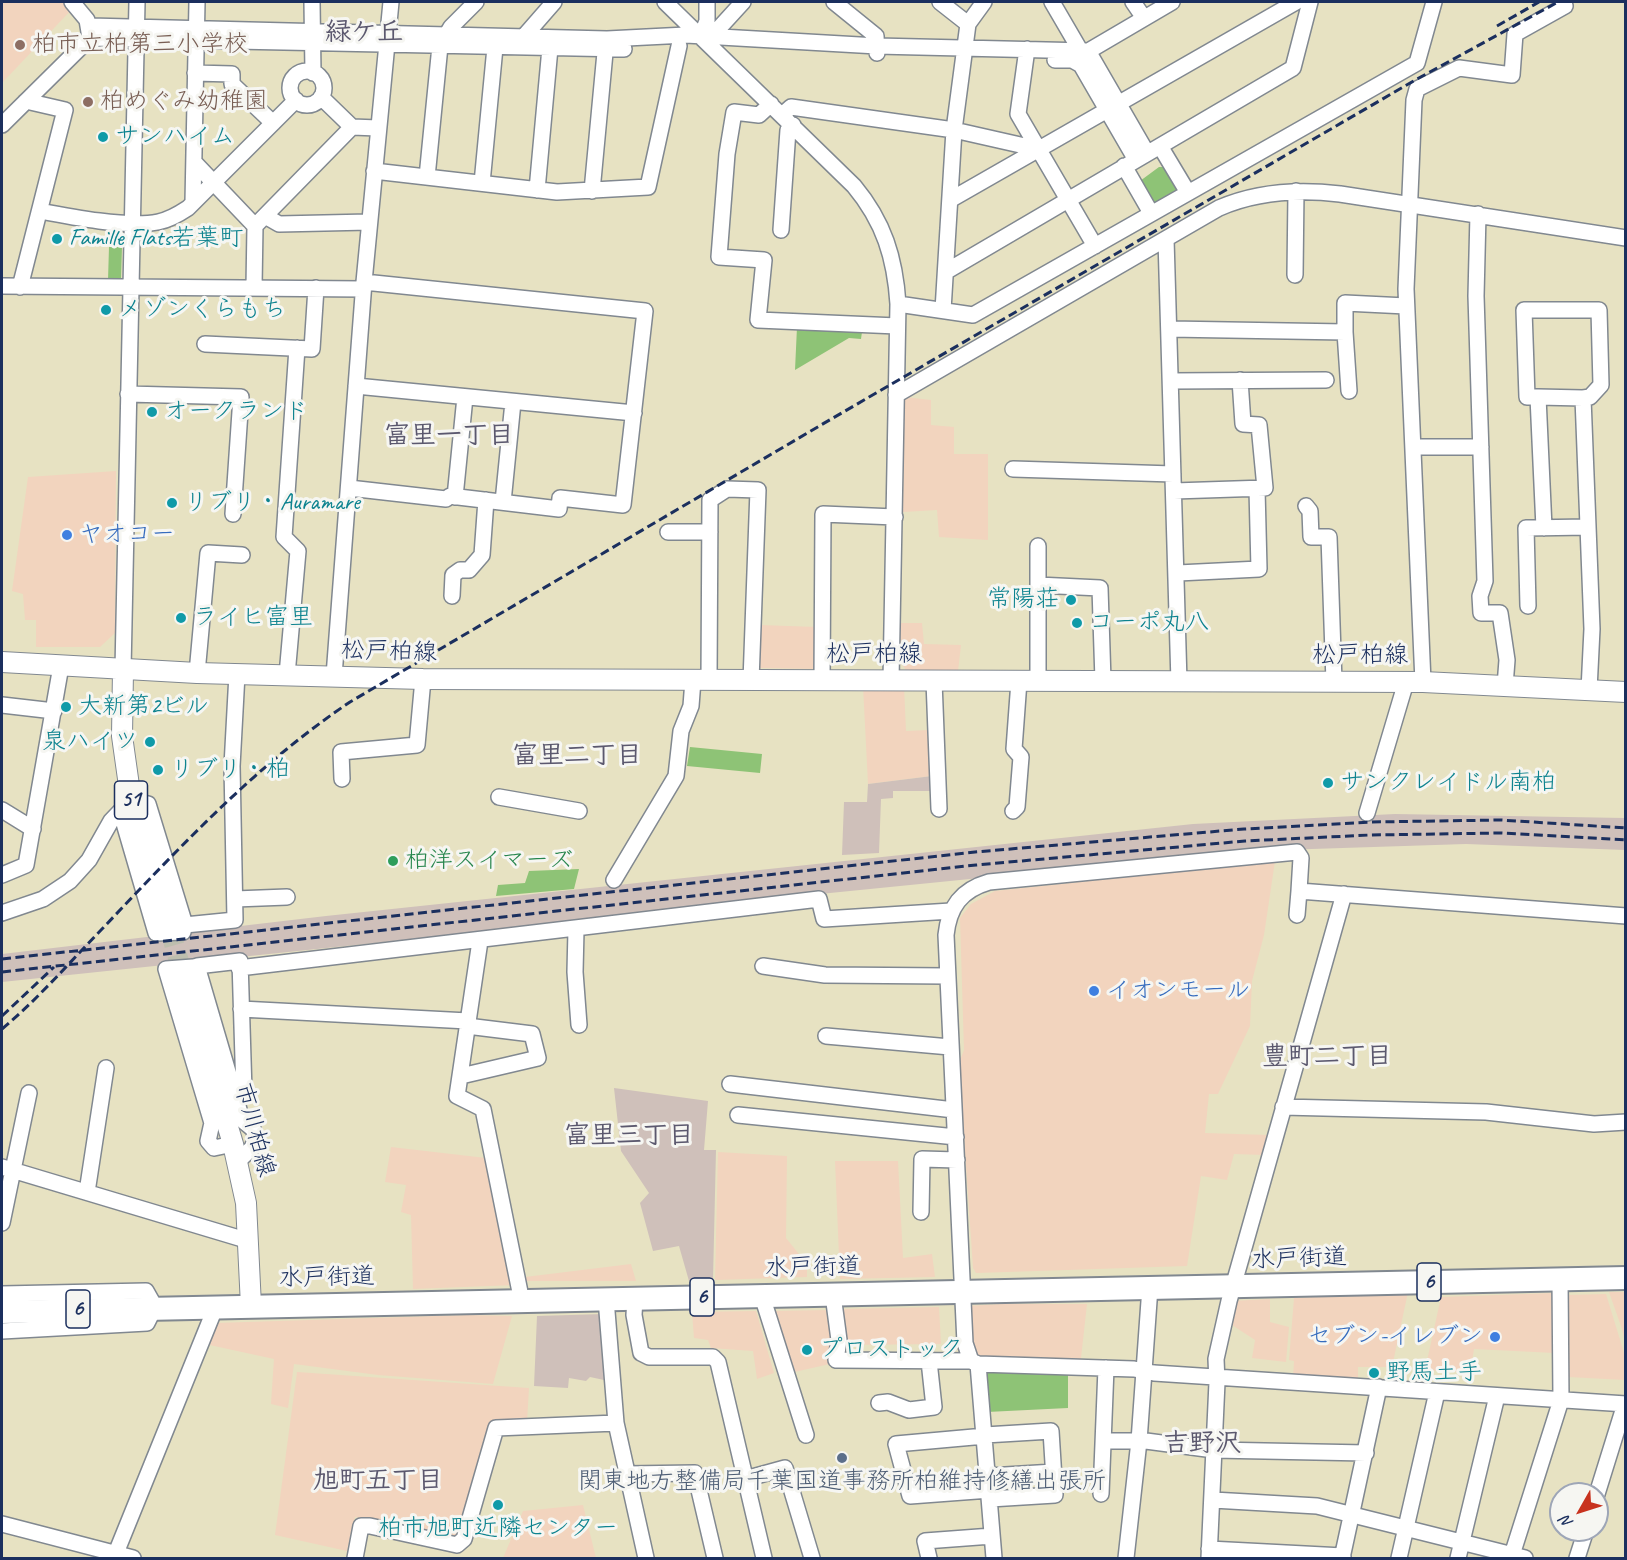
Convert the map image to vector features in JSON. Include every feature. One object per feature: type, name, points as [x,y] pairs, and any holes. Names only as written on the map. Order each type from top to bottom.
[{"type":"highway","name":"水戸街道","points":[[2,1312],[1626,1278]]},
{"type":"main road","name":"松戸柏線","points":[[2,662],[197,674],[423,679],[1415,682],[1626,692]]},
{"type":"main road","name":"51","points":[[123,670],[124,807],[177,926]]},
{"type":"main road","name":"市川柏線","points":[[189,969],[246,1203],[251,1306]]},
{"type":"street","points":[[72,2],[87,20],[90,32]]},
{"type":"street","points":[[123,670],[137,2]]},
{"type":"street","points":[[193,202],[197,2]]},
{"type":"street","points":[[312,2],[313,73]]},
{"type":"street","points":[[334,676],[369,222],[391,2]]},
{"type":"street","points":[[427,177],[444,40],[451,27],[476,2]]},
{"type":"street","points":[[518,42],[554,2]]},
{"type":"street","points":[[665,2],[708,39],[854,186],[878,218],[892,257],[898,304],[891,680]]},
{"type":"street","points":[[707,2],[708,39]]},
{"type":"street","points":[[2,125],[90,32],[679,46],[708,39],[742,2]]},
{"type":"street","points":[[834,2],[876,36],[877,51]]},
{"type":"street","points":[[940,2],[968,24]]},
{"type":"street","points":[[943,310],[954,130],[964,53],[968,24],[984,2]]},
{"type":"street","points":[[1052,2],[1080,54],[1081,65],[1113,106],[1142,156],[1151,213]]},
{"type":"street","points":[[1133,2],[1144,18]]},
{"type":"street","points":[[518,42],[550,48],[708,39],[877,51],[1080,54],[1172,2]]},
{"type":"street","points":[[951,200],[1296,2]]},
{"type":"street","points":[[947,271],[1293,68],[1311,2]]},
{"type":"street","points":[[898,304],[973,315],[1187,191],[1417,63],[1434,2]]},
{"type":"street","points":[[1367,813],[1415,682],[1414,447],[1406,306],[1417,89],[1459,68],[1512,75],[1515,34],[1565,6]]},
{"type":"street","points":[[482,183],[496,42]]},
{"type":"street","points":[[592,191],[606,44]]},
{"type":"street","points":[[374,171],[537,190],[592,191],[648,187],[679,46]]},
{"type":"street","points":[[537,190],[550,48]]},
{"type":"street","points":[[1026,54],[1018,114],[1095,246]]},
{"type":"street","points":[[305,71],[313,73],[323,83],[321,97],[311,104],[296,100],[290,86],[295,76],[305,71]]},
{"type":"street","points":[[195,73],[231,74],[232,84],[273,123]]},
{"type":"street","points":[[321,97],[352,127],[378,128]]},
{"type":"street","points":[[40,211],[76,218],[131,222],[156,223],[169,219],[193,202],[296,100]]},
{"type":"street","points":[[20,287],[65,110],[26,101]]},
{"type":"street","points":[[771,104],[759,115],[734,112],[727,154],[719,256],[764,260],[758,320],[897,326]]},
{"type":"street","points":[[781,230],[788,120],[791,107],[954,130],[1038,149]]},
{"type":"street","points":[[254,287],[260,221],[352,127]]},
{"type":"street","points":[[1142,156],[1187,191]]},
{"type":"street","points":[[194,162],[213,182],[260,221],[279,224],[369,222]]},
{"type":"street","points":[[1295,275],[1296,191]]},
{"type":"street","points":[[896,395],[1233,202],[1296,191],[1340,194],[1626,238]]},
{"type":"street","points":[[1478,214],[1476,296],[1485,581],[1480,596],[1481,613],[1500,613],[1507,660],[1505,686]]},
{"type":"street","points":[[1166,239],[1178,573],[1179,682]]},
{"type":"street","points":[[2,286],[316,288],[364,285],[645,311],[623,504],[560,498],[559,509],[349,488]]},
{"type":"street","points":[[205,344],[312,349],[316,288]]},
{"type":"street","points":[[1348,391],[1345,303],[1406,306]]},
{"type":"street","points":[[1524,310],[1599,310],[1601,385],[1590,397],[1583,398],[1527,397],[1524,310]]},
{"type":"street","points":[[1170,329],[1345,332]]},
{"type":"street","points":[[287,675],[298,551],[285,537],[297,348]]},
{"type":"street","points":[[1174,491],[1265,488],[1259,425],[1243,424],[1240,380]]},
{"type":"street","points":[[1172,381],[1326,380]]},
{"type":"street","points":[[356,386],[634,413]]},
{"type":"street","points":[[128,394],[241,397],[233,514]]},
{"type":"street","points":[[455,497],[465,397]]},
{"type":"street","points":[[1538,397],[1544,528]]},
{"type":"street","points":[[1583,398],[1592,629],[1589,690]]},
{"type":"street","points":[[503,502],[513,402]]},
{"type":"street","points":[[1414,447],[1481,447]]},
{"type":"street","points":[[1013,469],[1173,474]]},
{"type":"street","points":[[614,880],[676,776],[681,732],[701,680],[710,500],[727,489],[758,490],[751,681]]},
{"type":"street","points":[[1178,573],[1259,569],[1257,489]]},
{"type":"street","points":[[452,596],[453,575],[460,570],[469,570],[482,555],[486,500]]},
{"type":"street","points":[[1306,506],[1310,511],[1311,537],[1329,537],[1334,682]]},
{"type":"street","points":[[822,681],[823,514],[895,517]]},
{"type":"street","points":[[1528,606],[1526,528],[1588,527]]},
{"type":"street","points":[[668,532],[710,532]]},
{"type":"street","points":[[1013,811],[1017,807],[1021,757],[1014,749],[1029,681],[1038,585],[1038,546]]},
{"type":"street","points":[[197,674],[208,553],[242,555]]},
{"type":"street","points":[[1038,585],[1100,588],[1103,681]]},
{"type":"street","points":[[2,875],[26,865],[61,666]]},
{"type":"street","points":[[177,926],[235,920],[232,766],[237,674]]},
{"type":"street","points":[[342,779],[341,752],[417,746],[423,679]]},
{"type":"street","points":[[933,681],[939,809]]},
{"type":"street","points":[[2,705],[54,711]]},
{"type":"street","points":[[500,797],[579,811]]},
{"type":"street","points":[[2,913],[43,899],[70,881],[89,860],[124,807]]},
{"type":"street","points":[[2,810],[33,829]]},
{"type":"street","points":[[994,1558],[985,1436],[974,1363],[965,1343],[947,976],[946,936],[951,911],[963,894],[973,886],[989,882],[1297,852],[1301,858],[1297,915]]},
{"type":"street","points":[[1299,891],[1626,916]]},
{"type":"street","points":[[1344,894],[1233,1287],[1216,1359],[1213,1500],[1209,1554],[1343,1557],[1379,1387]]},
{"type":"street","points":[[235,899],[287,897]]},
{"type":"street","points":[[239,968],[576,930],[819,899],[824,919],[951,911]]},
{"type":"street","points":[[576,930],[575,972],[579,1025]]},
{"type":"street","points":[[480,940],[458,1096],[483,1109],[522,1302]]},
{"type":"street","points":[[235,1153],[252,1148],[256,1137],[254,1129],[242,1120],[189,969],[240,961],[244,1092],[236,1100]]},
{"type":"street","points":[[763,966],[825,975],[947,976]]},
{"type":"street","points":[[241,1009],[467,1024],[532,1034],[538,1058],[461,1076]]},
{"type":"street","points":[[825,1036],[950,1047]]},
{"type":"street","points":[[87,1192],[106,1068]]},
{"type":"street","points":[[730,1084],[954,1110]]},
{"type":"street","points":[[2,1223],[7,1168],[29,1093]]},
{"type":"street","points":[[1283,1107],[1486,1112],[1594,1124],[1626,1122]]},
{"type":"street","points":[[738,1115],[956,1137]]},
{"type":"street","points":[[921,1212],[922,1160],[957,1160]]},
{"type":"street","points":[[7,1168],[249,1240]]},
{"type":"street","points":[[1213,1500],[1317,1506],[1406,1529],[1460,1551],[1518,1557],[1562,1400],[1560,1280]]},
{"type":"street","points":[[1126,1558],[1139,1441],[1150,1287]]},
{"type":"street","points":[[2,1294],[146,1291],[155,1307],[147,1323],[2,1331]]},
{"type":"street","points":[[833,1295],[839,1340],[836,1360],[929,1361],[1144,1370],[1215,1377],[1625,1404],[1601,1482]]},
{"type":"street","points":[[762,1296],[806,1435]]},
{"type":"street","points":[[635,1298],[634,1315],[641,1353],[649,1357],[713,1357],[718,1362],[764,1558]]},
{"type":"street","points":[[606,1299],[616,1422],[646,1558]]},
{"type":"street","points":[[116,1553],[216,1306]]},
{"type":"street","points":[[879,1403],[888,1402],[909,1410],[933,1407],[929,1361]]},
{"type":"street","points":[[1101,1494],[1106,1368]]},
{"type":"street","points":[[1399,1558],[1437,1392]]},
{"type":"street","points":[[1460,1551],[1497,1396]]},
{"type":"street","points":[[355,1558],[358,1530],[361,1526],[457,1545],[464,1539],[496,1428],[616,1422]]},
{"type":"street","points":[[989,1488],[1055,1496],[1054,1472],[1051,1431],[896,1444],[910,1497],[989,1488],[1054,1472]]},
{"type":"street","points":[[1104,1441],[1139,1441],[1214,1450],[1366,1453]]},
{"type":"street","points":[[745,1479],[785,1468],[812,1558]]},
{"type":"street","points":[[627,1474],[695,1473],[714,1558]]},
{"type":"street","points":[[2,1524],[133,1558]]},
{"type":"street","points":[[929,1558],[924,1541],[992,1536]]},
{"type":"street","points":[[1577,1558],[1582,1542]]},
{"type":"shaded area","name":"柏市立柏第三小学校","points":[[2,2],[68,2],[74,7],[2,83]]},
{"type":"shaded area","points":[[904,397],[931,400],[931,425],[954,427],[954,454],[988,454],[988,540],[939,537],[937,510],[903,512]]},
{"type":"shaded area","points":[[116,471],[115,633],[100,647],[36,647],[36,620],[25,620],[23,594],[12,591],[28,477]]},
{"type":"shaded area","points":[[900,623],[922,623],[924,644],[961,645],[958,671],[907,671],[900,662]]},
{"type":"shaded area","points":[[760,625],[817,627],[817,669],[759,668]]},
{"type":"shaded area","points":[[863,686],[904,686],[906,731],[929,730],[932,776],[868,784]]},
{"type":"shaded area","points":[[932,776],[933,791],[893,791],[893,798],[881,799],[879,853],[842,855],[844,802],[867,802],[868,784]]},
{"type":"shaded area","points":[[1395,814],[1625,818],[1625,850],[1466,844],[1250,851],[680,908],[498,930],[2,982],[2,954],[326,916],[1193,824]]},
{"type":"shaded area","points":[[1275,861],[1264,935],[1252,981],[1250,1026],[1218,1094],[1209,1094],[1205,1133],[1268,1135],[1264,1155],[1234,1154],[1227,1180],[1201,1176],[1187,1266],[976,1273],[973,1268],[959,1063],[964,1050],[960,918],[971,904],[995,891]]},
{"type":"shaded area","points":[[614,1088],[708,1101],[704,1150],[716,1150],[713,1280],[689,1281],[679,1246],[653,1251],[640,1203],[649,1193],[621,1151]]},
{"type":"shaded area","points":[[391,1147],[486,1158],[516,1285],[413,1289],[411,1215],[401,1212],[406,1185],[385,1182]]},
{"type":"shaded area","points":[[718,1152],[787,1156],[786,1238],[807,1264],[807,1277],[715,1280]]},
{"type":"shaded area","points":[[835,1161],[898,1161],[903,1258],[932,1254],[935,1277],[840,1279]]},
{"type":"shaded area","points":[[631,1264],[636,1281],[525,1281],[525,1277]]},
{"type":"shaded area","points":[[1408,1292],[1392,1367],[1358,1367],[1358,1382],[1293,1379],[1294,1361],[1289,1360],[1294,1298]]},
{"type":"shaded area","points":[[1609,1292],[1625,1292],[1625,1342],[1622,1329]]},
{"type":"shaded area","points":[[1554,1293],[1555,1353],[1474,1349],[1470,1373],[1425,1370],[1441,1297]]},
{"type":"shaded area","points":[[1606,1294],[1625,1356],[1625,1380],[1568,1377],[1566,1295]]},
{"type":"shaded area","points":[[1270,1299],[1270,1322],[1289,1327],[1286,1362],[1252,1358],[1255,1340],[1232,1325],[1231,1301]]},
{"type":"shaded area","points":[[1087,1304],[1080,1367],[972,1361],[966,1306]]},
{"type":"shaded area","points":[[939,1307],[941,1344],[844,1345],[841,1309]]},
{"type":"shaded area","points":[[830,1310],[834,1363],[790,1373],[771,1311]]},
{"type":"shaded area","points":[[756,1311],[774,1373],[757,1379],[753,1351],[711,1348],[708,1340],[694,1338],[692,1312]]},
{"type":"shaded area","points":[[603,1314],[604,1380],[590,1377],[586,1381],[569,1378],[568,1388],[534,1386],[537,1316]]},
{"type":"shaded area","points":[[468,1315],[512,1316],[493,1384],[378,1375],[294,1364],[288,1408],[271,1404],[274,1359],[205,1344],[215,1323]]},
{"type":"shaded area","points":[[297,1372],[529,1388],[527,1422],[492,1423],[460,1535],[454,1540],[355,1517],[347,1551],[275,1535]]},
{"type":"shaded area","points":[[583,1505],[596,1558],[503,1558],[523,1511]]},
{"type":"green space","points":[[1159,167],[1164,167],[1179,193],[1155,207],[1140,181]]},
{"type":"green space","points":[[109,247],[122,247],[121,280],[108,280]]},
{"type":"green space","points":[[797,327],[862,332],[861,339],[849,338],[795,370]]},
{"type":"green space","points":[[690,747],[762,754],[760,773],[687,766]]},
{"type":"green space","points":[[579,869],[574,889],[496,896],[498,885],[525,883],[529,871]]},
{"type":"green space","points":[[988,1367],[1068,1375],[1068,1408],[987,1412],[982,1374]]},
{"type":"tunnel","points":[[169,926],[182,972]]},
{"type":"railway","points":[[1497,26],[1539,2]]},
{"type":"railway","points":[[2,1029],[41,993],[220,808],[316,726],[350,702],[1417,79],[1558,2]]},
{"type":"railway","points":[[2,959],[975,852],[1244,829],[1370,822],[1501,820],[1626,828]]},
{"type":"railway","points":[[2,972],[976,865],[1245,841],[1370,835],[1501,833],[1626,840]]},
{"type":"railway","points":[[2,1016],[54,967]]},
{"type":"place","name":"柏市立柏第三小学校","points":[[20,45]]},
{"type":"place","name":"柏めぐみ幼稚園","points":[[88,102]]},
{"type":"place","name":"サンハイム","points":[[103,137]]},
{"type":"place","name":"Famille Flats若葉町","points":[[57,239]]},
{"type":"place","name":"メゾンくらもち","points":[[106,310]]},
{"type":"place","name":"オークランド","points":[[152,412]]},
{"type":"place","name":"リブリ・Auramare","points":[[172,503]]},
{"type":"place","name":"ヤオコー","points":[[67,535]]},
{"type":"place","name":"常陽荘","points":[[1071,600]]},
{"type":"place","name":"ライヒ富里","points":[[181,618]]},
{"type":"place","name":"コーポ丸八","points":[[1077,623]]},
{"type":"place","name":"大新第2ビル","points":[[66,707]]},
{"type":"place","name":"泉ハイツ","points":[[150,742]]},
{"type":"place","name":"リブリ・柏","points":[[158,770]]},
{"type":"place","name":"サンクレイドル南柏","points":[[1328,783]]},
{"type":"place","name":"柏洋スイマーズ","points":[[393,861]]},
{"type":"place","name":"イオンモール","points":[[1094,991]]},
{"type":"place","name":"セブン-イレブン","points":[[1495,1337]]},
{"type":"place","name":"プロストック","points":[[807,1350]]},
{"type":"place","name":"野馬土手","points":[[1374,1373]]},
{"type":"place","name":"関東地方整備局千葉国道事務所柏維持修繕出張所","points":[[842,1458]]},
{"type":"place","name":"柏市旭町近隣センター","points":[[498,1505]]},
{"type":"district","name":"緑ケ丘","points":[[364,33]]},
{"type":"district","name":"富里一丁目","points":[[449,436]]},
{"type":"district","name":"富里二丁目","points":[[577,756]]},
{"type":"district","name":"豊町二丁目","points":[[1327,1057]]},
{"type":"district","name":"富里三丁目","points":[[629,1136]]},
{"type":"district","name":"吉野沢","points":[[1202,1444]]},
{"type":"district","name":"旭町五丁目","points":[[378,1481]]}]
